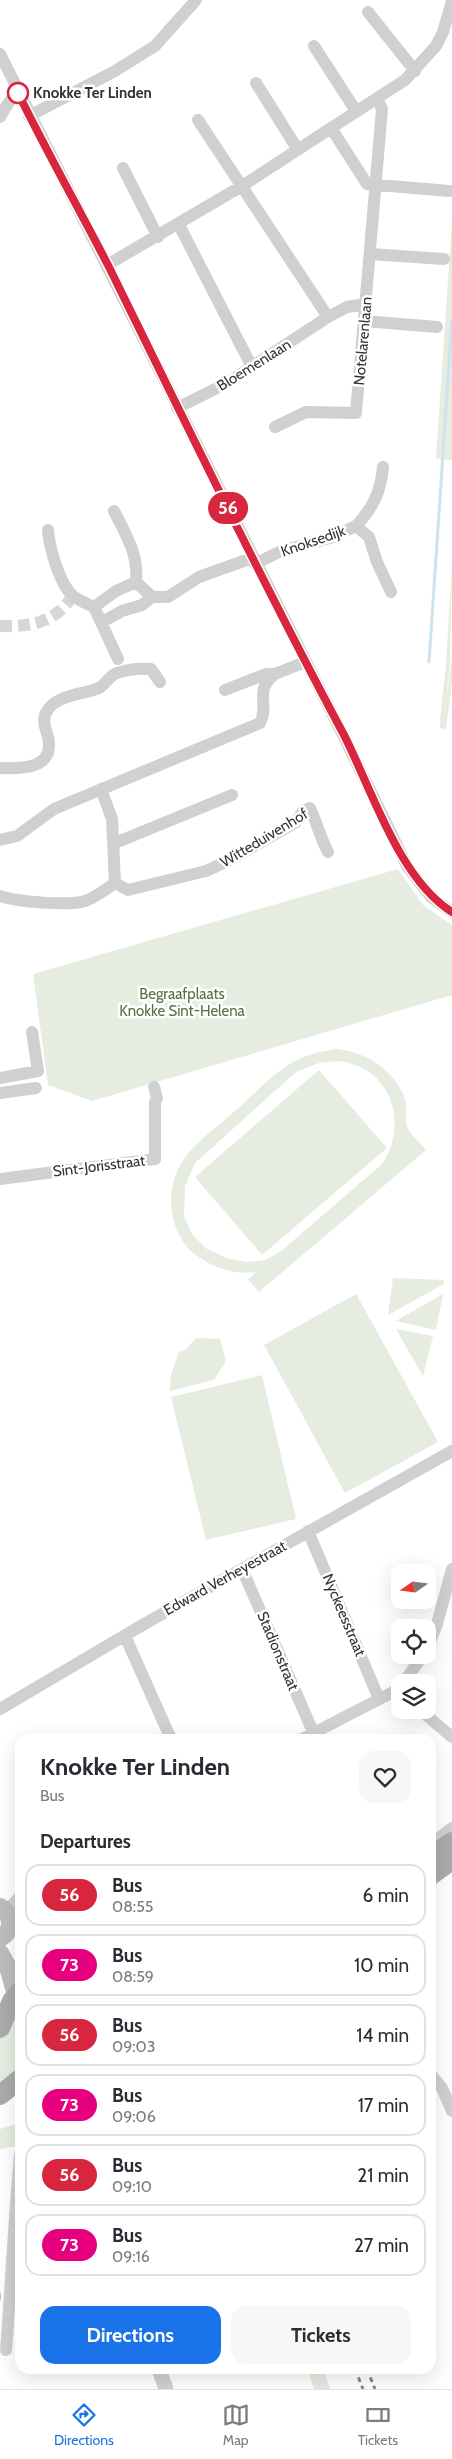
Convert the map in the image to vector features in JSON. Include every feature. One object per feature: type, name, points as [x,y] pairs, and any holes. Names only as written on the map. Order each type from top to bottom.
[{"type":"main road","points":[[436,1853],[452,1842]]},
{"type":"main road","points":[[436,1871],[452,1860]]},
{"type":"main road","points":[[3,1909],[11,1922],[4,1935],[15,1957]]},
{"type":"main road","points":[[0,1953],[15,1986]]},
{"type":"main road","points":[[0,2028],[15,2000]]},
{"type":"main road","points":[[0,2095],[15,2083]]},
{"type":"street","points":[[29,116],[116,71],[155,46],[196,0]]},
{"type":"street","points":[[107,265],[179,225],[242,186],[377,99],[415,71],[436,46],[443,32],[452,1]]},
{"type":"street","points":[[368,12],[415,71]]},
{"type":"street","points":[[314,46],[356,111]]},
{"type":"street","points":[[0,54],[29,116],[107,265],[305,662],[346,738],[407,866],[431,897],[452,912]]},
{"type":"street","points":[[256,83],[298,150]]},
{"type":"street","points":[[0,117],[9,102],[18,93]]},
{"type":"street","name":"Notelarenlaan","points":[[275,427],[306,412],[356,413],[382,109],[377,99]]},
{"type":"street","points":[[198,120],[328,318]]},
{"type":"street","points":[[331,128],[367,184],[449,190]]},
{"type":"street","points":[[123,168],[158,237]]},
{"type":"street","points":[[179,225],[252,366]]},
{"type":"street","points":[[370,254],[444,259]]},
{"type":"street","name":"Bloemenlaan","points":[[177,408],[227,383],[347,307],[366,304]]},
{"type":"street","points":[[364,320],[437,327]]},
{"type":"street","points":[[356,526],[378,497],[383,467]]},
{"type":"street","points":[[114,511],[134,552],[137,563],[136,582],[152,597]]},
{"type":"street","name":"Knoksedijk","points":[[102,622],[122,611],[142,605],[152,597],[168,597],[199,577],[330,538],[356,526],[369,537],[377,562],[391,592]]},
{"type":"street","points":[[48,530],[49,547],[66,588],[73,595],[94,607],[102,622],[118,659],[115,673]]},
{"type":"street","points":[[94,607],[116,591],[136,582]]},
{"type":"street","points":[[118,659],[128,661],[133,669]]},
{"type":"street","points":[[225,690],[266,674],[275,674],[305,662]]},
{"type":"street","points":[[0,768],[22,770],[42,761],[49,749],[44,724],[48,709],[68,697],[100,687],[115,673],[133,669],[151,669],[160,682]]},
{"type":"street","points":[[0,840],[17,836],[54,809],[260,723],[264,713],[262,698],[264,686],[275,674]]},
{"type":"street","points":[[0,896],[22,901],[77,902],[93,898],[115,883],[115,843],[112,819],[101,789]]},
{"type":"street","points":[[115,843],[232,795]]},
{"type":"street","name":"Witteduivenhof","points":[[115,883],[128,890],[206,871],[232,860],[296,822],[303,811],[310,808],[328,852]]},
{"type":"street","points":[[0,1078],[38,1071],[32,1032]]},
{"type":"street","name":"Sint-Jorisstraat","points":[[0,1179],[155,1159],[155,1102],[157,1098],[154,1087]]},
{"type":"street","points":[[0,1093],[36,1088]]},
{"type":"street","name":"Edward Verheyestraat","points":[[0,1709],[308,1531],[452,1451]]},
{"type":"street","name":"Nyckeesstraat","points":[[308,1531],[379,1699]]},
{"type":"street","name":"Stadionstraat","points":[[242,1569],[307,1734]]},
{"type":"street","points":[[436,1627],[452,1569]]},
{"type":"street","points":[[125,1636],[169,1734]]},
{"type":"street","points":[[312,1734],[391,1693]]},
{"type":"street","points":[[431,1719],[452,1737]]},
{"type":"street","points":[[436,1840],[452,1828]]},
{"type":"street","points":[[3,1909],[15,1901]]},
{"type":"street","points":[[436,2081],[450,2096],[452,2111]]},
{"type":"street","points":[[6,2350],[15,2204]]},
{"type":"street","points":[[161,2374],[166,2389]]},
{"type":"green space","points":[[452,221],[452,460],[436,459]]},
{"type":"green space","points":[[452,563],[450,664],[443,726],[452,656],[452,682],[446,729],[440,728],[440,721],[446,665]]},
{"type":"green space","name":"Begraafplaats Knokke Sint-Helena","points":[[398,869],[423,905],[452,925],[452,995],[92,1101],[48,1085],[33,974]]},
{"type":"green space","points":[[337,1049],[348,1051],[369,1058],[387,1071],[394,1079],[405,1099],[408,1129],[426,1150],[259,1292],[248,1280],[256,1272],[224,1270],[203,1260],[186,1246],[174,1222],[171,1194],[174,1181],[179,1168],[191,1150],[270,1078],[293,1062],[320,1052]],"holes":[[[337,1061],[355,1065],[370,1073],[382,1085],[390,1099],[394,1114],[394,1131],[390,1148],[382,1164],[280,1252],[265,1260],[247,1262],[226,1258],[207,1249],[192,1234],[184,1216],[185,1186],[195,1163],[296,1072],[319,1063]]]},
{"type":"green space","points":[[319,1070],[387,1148],[262,1255],[195,1177]]},
{"type":"green space","points":[[393,1278],[444,1280],[444,1284],[388,1315]]},
{"type":"green space","points":[[356,1294],[438,1442],[345,1493],[264,1345]]},
{"type":"green space","points":[[443,1294],[436,1330],[396,1321]]},
{"type":"green space","points":[[396,1329],[433,1336],[423,1376]]},
{"type":"green space","points":[[196,1338],[220,1339],[226,1361],[214,1380],[170,1391],[171,1374],[179,1352],[186,1349]]},
{"type":"green space","points":[[262,1375],[296,1519],[206,1540],[171,1397]]},
{"type":"green space","points":[[15,2008],[15,2073],[0,2085],[0,2036]]},
{"type":"green space","points":[[15,2124],[15,2146],[0,2149],[0,2129]]},
{"type":"green space","points":[[309,2374],[325,2374],[330,2389],[314,2389]]},
{"type":"waterway","points":[[429,662],[452,319]]},
{"type":"tunnel","points":[[0,626],[22,626],[41,621],[59,612],[73,595]]},
{"type":"tram line","points":[[0,2293],[0,2300]]},
{"type":"railway","points":[[357,2374],[363,2389]]},
{"type":"railway","points":[[369,2374],[375,2389]]},
{"type":"bus line","name":"56","points":[[18,93],[68,193],[107,265],[305,662],[346,738],[407,866],[431,897],[452,912]]},
{"type":"place","name":"Knokke Ter Linden","points":[[18,93]]}]
